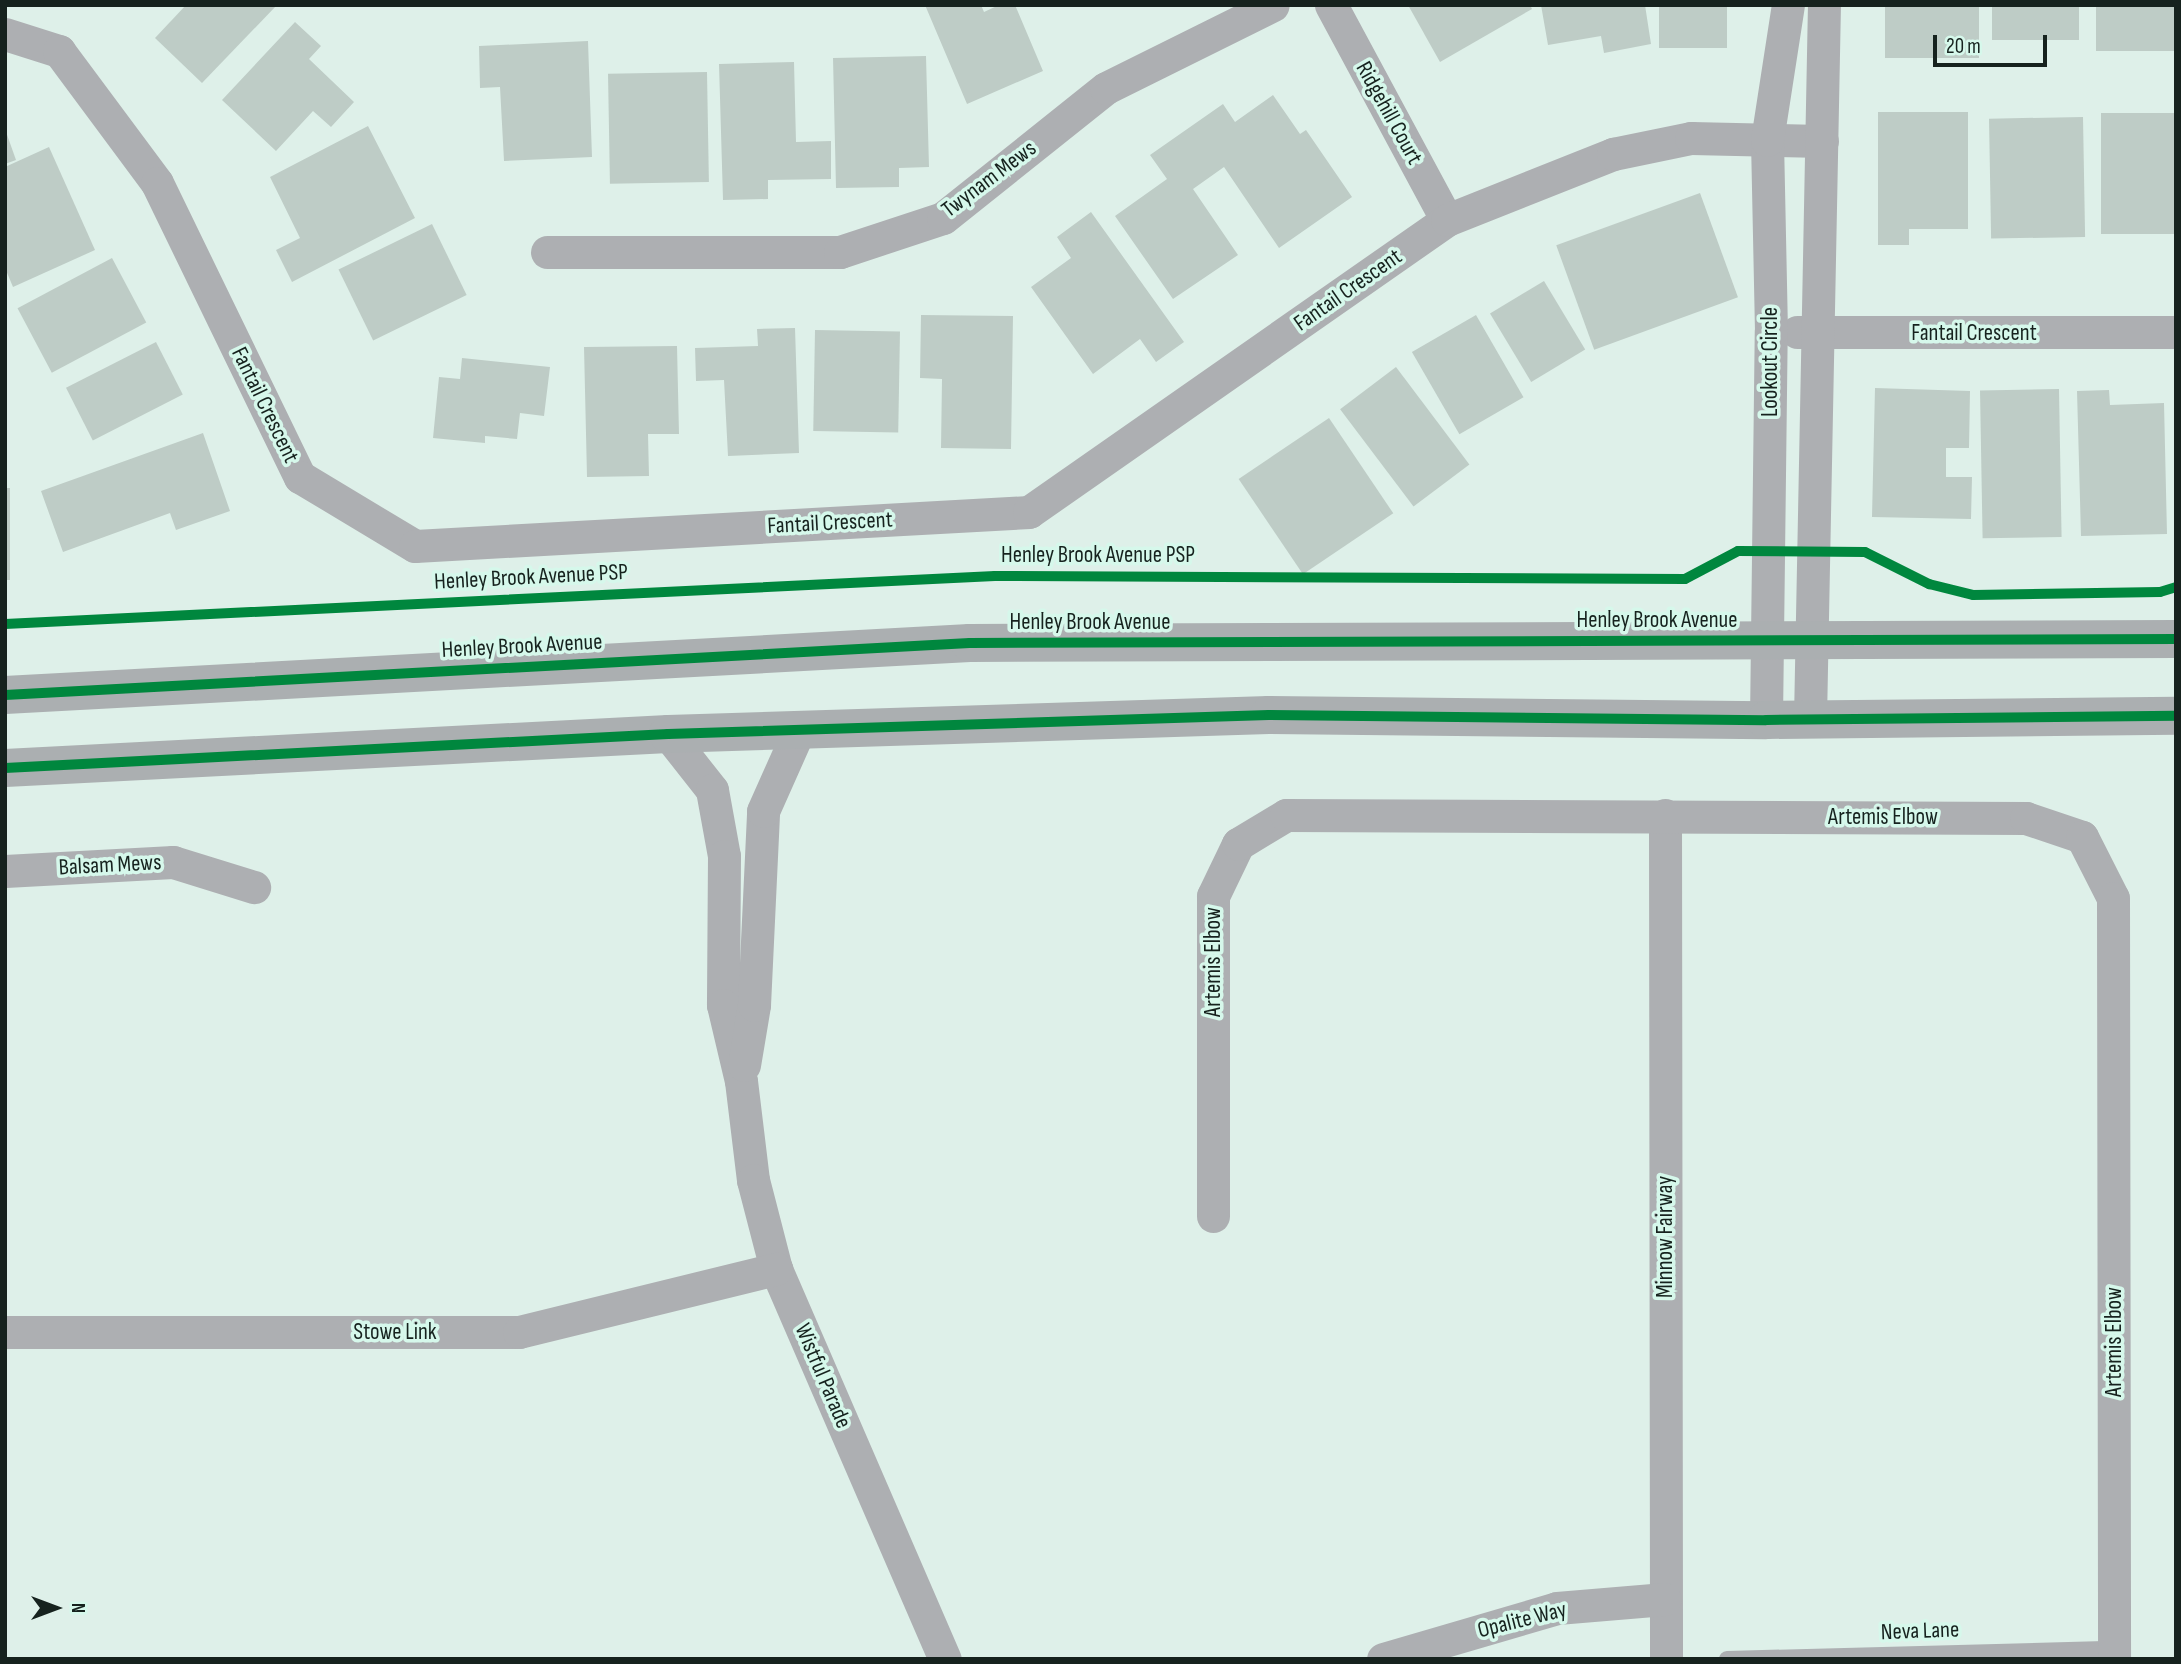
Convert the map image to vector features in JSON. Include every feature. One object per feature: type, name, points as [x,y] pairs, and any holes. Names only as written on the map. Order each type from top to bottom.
[{"type":"main road","name":"Henley Brook Avenue","points":[[5,695],[970,643],[2176,639]]},
{"type":"main road","points":[[5,768],[800,728],[1269,715],[1766,720],[2176,716]]},
{"type":"street","name":"Twynam Mews","points":[[547,252],[840,252],[943,218],[1106,88],[1273,5]]},
{"type":"street","name":"Ridgehill Court","points":[[1331,5],[1447,220]]},
{"type":"street","name":"Lookout Circle","points":[[1766,720],[1772,331],[1767,140],[1788,5]]},
{"type":"street","name":"Lookout Circle","points":[[1810,719],[1824,5]]},
{"type":"street","name":"Fantail Crescent","points":[[5,34],[59,51],[157,183],[300,477],[415,546],[1029,512],[1447,220],[1613,154],[1691,138],[1822,141]]},
{"type":"street","name":"Fantail Crescent","points":[[1772,331],[1817,334],[2176,332]]},
{"type":"street","name":"Wistful Parade","points":[[741,1081],[754,1005],[763,811],[800,728]]},
{"type":"street","name":"Wistful Parade","points":[[668,734],[712,790],[724,856],[723,1005],[741,1081],[753,1180],[776,1269],[945,1659]]},
{"type":"street","name":"Artemis Elbow","points":[[1213,1216],[1213,895],[1238,845],[1286,816],[2026,818],[2082,838],[2113,898],[2114,1654]]},
{"type":"street","name":"Minnow Fairway","points":[[1665,816],[1666,1659]]},
{"type":"street","name":"Balsam Mews","points":[[5,871],[173,862],[254,887]]},
{"type":"street","name":"Stowe Link","points":[[5,1332],[519,1332],[776,1269]]},
{"type":"street","name":"Opalite Way","points":[[1382,1659],[1557,1608],[1665,1599]]},
{"type":"lane","name":"Neva Lane","points":[[1727,1659],[2114,1654]]},
{"type":"building","points":[[186,5],[277,5],[202,83],[155,38]]},
{"type":"building","points":[[925,5],[981,5],[984,12],[999,5],[1015,5],[1043,71],[967,104]]},
{"type":"building","points":[[1408,5],[1530,5],[1532,9],[1440,62]]},
{"type":"building","points":[[1541,5],[1645,5],[1651,44],[1604,53],[1601,36],[1548,45]]},
{"type":"building","points":[[1659,5],[1727,5],[1727,48],[1659,48]]},
{"type":"building","points":[[1885,5],[1979,5],[1979,58],[1885,58]]},
{"type":"building","points":[[1992,5],[2079,5],[2079,40],[1992,40]]},
{"type":"building","points":[[2096,5],[2176,5],[2176,51],[2096,51]]},
{"type":"building","points":[[295,22],[321,46],[309,59],[354,102],[331,127],[313,111],[276,151],[222,100]]},
{"type":"building","points":[[588,41],[592,157],[504,161],[500,87],[480,88],[479,46]]},
{"type":"building","points":[[926,56],[929,167],[899,168],[899,187],[836,188],[833,58]]},
{"type":"building","points":[[794,62],[796,142],[831,141],[831,179],[768,180],[768,199],[723,200],[719,64]]},
{"type":"building","points":[[707,72],[709,182],[610,184],[608,74]]},
{"type":"building","points":[[1273,95],[1300,134],[1306,130],[1352,197],[1279,248],[1224,167],[1193,189],[1238,255],[1173,299],[1115,216],[1167,179],[1150,155],[1223,104],[1235,122]]},
{"type":"building","points":[[1878,112],[1968,112],[1968,229],[1909,229],[1909,245],[1878,245]]},
{"type":"building","points":[[2101,113],[2176,113],[2176,234],[2101,234]]},
{"type":"building","points":[[2083,117],[2085,237],[1991,239],[1989,119]]},
{"type":"building","points":[[368,126],[415,218],[292,282],[276,250],[300,238],[270,177]]},
{"type":"building","points":[[5,129],[16,160],[5,164]]},
{"type":"building","points":[[49,147],[95,250],[13,287],[5,268],[5,167]]},
{"type":"building","points":[[1700,193],[1738,297],[1594,350],[1556,245]]},
{"type":"building","points":[[1091,212],[1184,342],[1156,362],[1140,339],[1093,374],[1031,287],[1071,258],[1057,237]]},
{"type":"building","points":[[432,224],[467,295],[373,341],[339,270]]},
{"type":"building","points":[[112,258],[146,322],[52,373],[18,308]]},
{"type":"building","points":[[1544,281],[1585,350],[1531,382],[1490,313]]},
{"type":"building","points":[[921,315],[1013,316],[1011,449],[941,448],[942,379],[920,378]]},
{"type":"building","points":[[1476,315],[1524,397],[1459,434],[1412,352]]},
{"type":"building","points":[[795,328],[799,453],[728,456],[724,380],[696,381],[695,348],[758,346],[757,329]]},
{"type":"building","points":[[815,330],[900,331],[898,432],[813,431]]},
{"type":"building","points":[[156,342],[183,395],[93,440],[66,388]]},
{"type":"building","points":[[677,346],[679,434],[648,434],[649,476],[587,477],[584,347]]},
{"type":"building","points":[[462,358],[550,367],[544,416],[520,413],[517,439],[485,436],[485,443],[433,438],[439,377],[460,379]]},
{"type":"building","points":[[1396,367],[1469,464],[1414,507],[1340,409]]},
{"type":"building","points":[[1875,388],[1970,391],[1969,448],[1946,448],[1946,477],[1972,477],[1971,519],[1872,517]]},
{"type":"building","points":[[2059,389],[2062,537],[1983,538],[1980,390]]},
{"type":"building","points":[[2109,390],[2110,405],[2164,403],[2167,534],[2081,536],[2077,391]]},
{"type":"building","points":[[1329,418],[1393,513],[1303,574],[1239,479]]},
{"type":"building","points":[[203,433],[230,511],[176,530],[170,513],[63,552],[41,491]]},
{"type":"building","points":[[5,488],[10,488],[10,580],[5,580]]},
{"type":"cycle path","name":"Henley Brook Avenue PSP","points":[[5,624],[995,576],[1685,579],[1738,551],[1865,552],[1929,584],[1973,595],[2160,592],[2176,587]]},
{"type":"cycle path","points":[[5,695],[970,643],[2176,639]]},
{"type":"cycle path","points":[[5,768],[668,734],[1269,715],[1766,720],[2176,716]]}]
